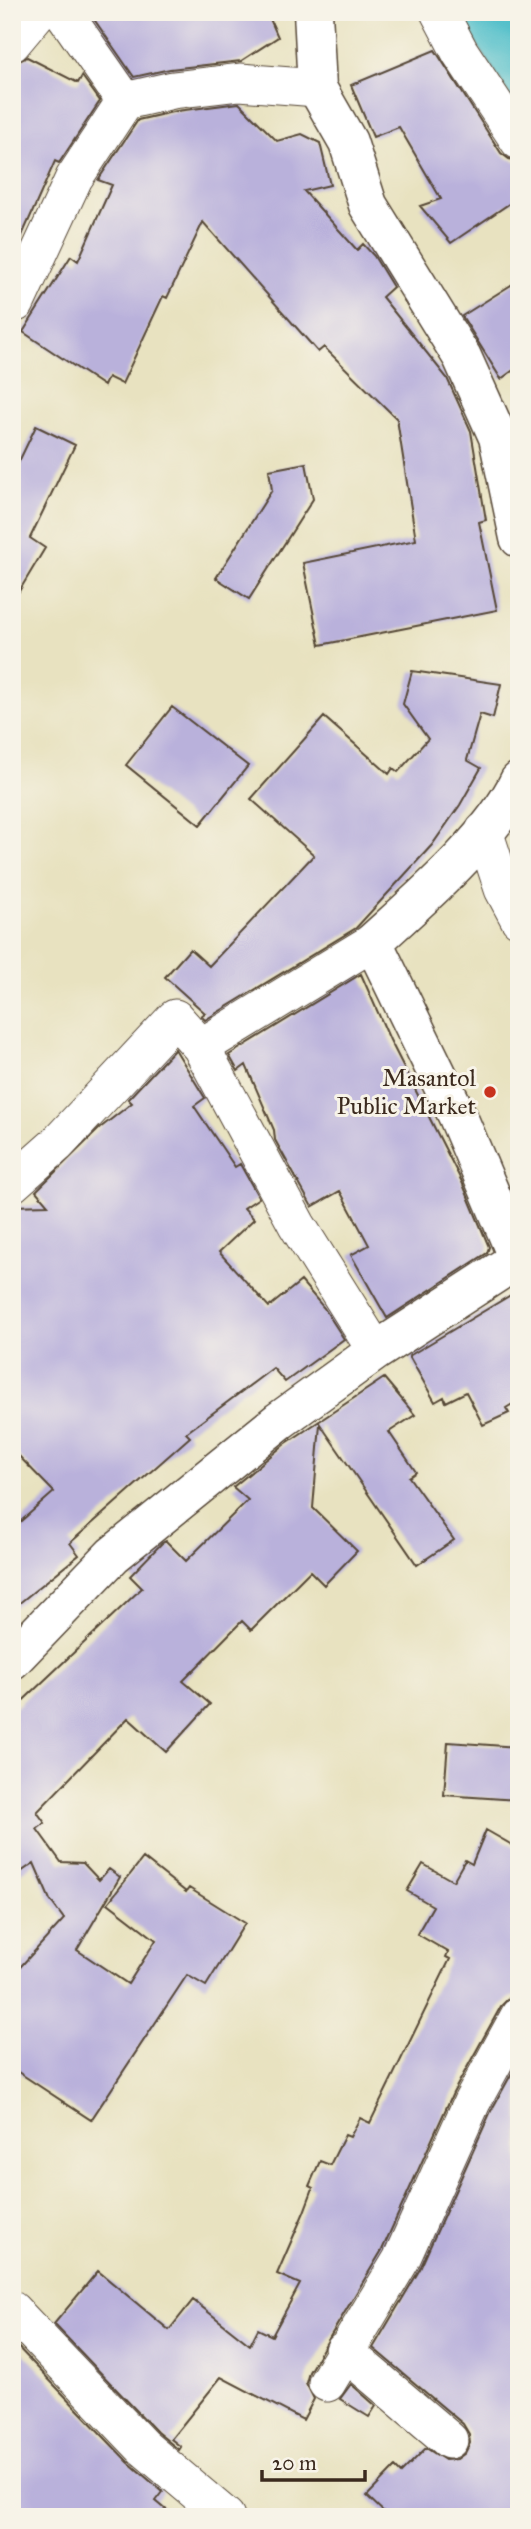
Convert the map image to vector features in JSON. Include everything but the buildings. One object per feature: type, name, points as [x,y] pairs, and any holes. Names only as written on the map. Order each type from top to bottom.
[{"type":"main road","points":[[313,12],[317,88],[348,142],[368,205],[462,357],[493,425],[519,538]]},
{"type":"main road","points":[[12,1660],[113,1555],[279,1422],[376,1351],[518,1260],[458,1117],[373,943],[427,893],[484,831],[519,780]]},
{"type":"street","points":[[12,43],[38,12]]},
{"type":"street","points":[[63,12],[125,101]]},
{"type":"street","points":[[439,12],[460,52],[519,141]]},
{"type":"street","points":[[16,303],[74,178],[125,101],[173,90],[240,82],[317,88]]},
{"type":"street","points":[[484,831],[503,889],[519,919]]},
{"type":"street","points":[[201,1047],[298,991],[373,943]]},
{"type":"street","points":[[12,1184],[56,1144],[175,1018],[201,1047],[296,1225],[376,1351]]},
{"type":"street","points":[[327,2383],[401,2260],[471,2102],[519,2016]]},
{"type":"street","points":[[12,2311],[143,2446],[226,2517]]},
{"type":"street","points":[[344,2351],[449,2440]]},
{"type":"water","points":[[456,12],[519,12],[519,111]]},
{"type":"place","name":"Masantol Public Market","points":[[490,1092]]}]
